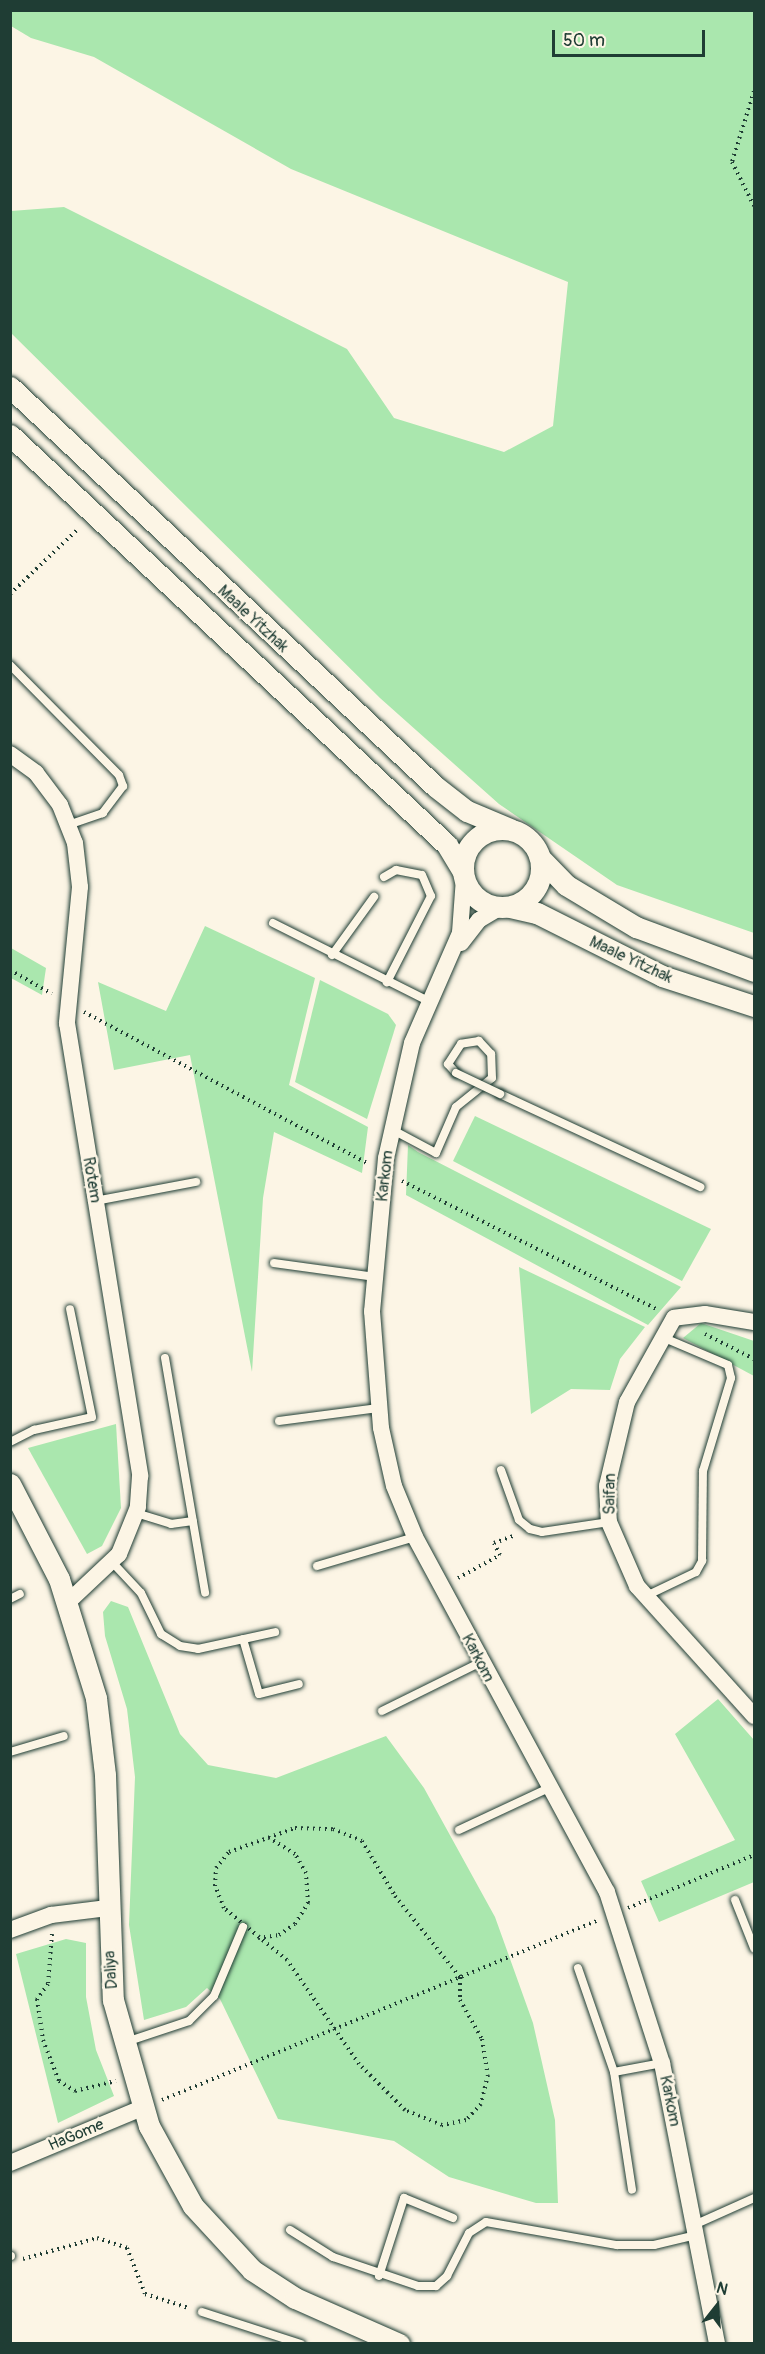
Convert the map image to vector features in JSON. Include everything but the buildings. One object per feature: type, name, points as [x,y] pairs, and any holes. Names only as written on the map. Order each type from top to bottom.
[{"type":"street","name":"Maale Yitzhak","points":[[10,387],[436,787],[467,811],[510,829]]},
{"type":"street","name":"Maale Yitzhak","points":[[10,435],[447,845],[464,875]]},
{"type":"street","name":"Rotem","points":[[10,754],[36,773],[68,825],[80,886],[67,1023],[140,1476],[136,1513],[112,1562],[68,1602]]},
{"type":"street","points":[[496,828],[510,829],[536,846],[541,859],[538,886],[506,907],[483,903],[464,875],[472,842],[496,828]]},
{"type":"street","name":"Maale Yitzhak","points":[[541,859],[566,885],[636,927],[754,971]]},
{"type":"street","name":"Karkom","points":[[464,875],[464,914],[450,958],[412,1043],[391,1129],[375,1277],[378,1408],[394,1486],[415,1537],[481,1662],[552,1786],[614,1914],[662,2063],[717,2343]]},
{"type":"street","name":"Maale Yitzhak","points":[[506,907],[537,914],[662,976],[754,1006]]},
{"type":"street","name":"Karkom","points":[[450,958],[478,920],[506,907]]},
{"type":"street","name":"Saifan","points":[[754,1322],[705,1314],[674,1318],[627,1402],[614,1445],[609,1522],[620,1556],[646,1596],[754,1716]]},
{"type":"street","name":"Daliya","points":[[10,1485],[44,1544],[68,1602],[86,1656],[102,1736],[109,1958],[121,2044],[142,2108],[168,2168],[222,2241],[295,2298],[374,2339],[399,2343]]},
{"type":"street","points":[[10,1930],[51,1915],[108,1908]]},
{"type":"street","name":"HaGome","points":[[10,2163],[142,2108]]},
{"type":"lane","points":[[10,665],[119,775],[123,786],[103,813],[68,825]]},
{"type":"lane","points":[[384,877],[396,870],[422,875],[431,896],[387,982]]},
{"type":"lane","points":[[332,956],[374,897]]},
{"type":"lane","points":[[273,922],[332,956],[429,1001]]},
{"type":"lane","points":[[391,1129],[436,1153],[456,1107],[492,1078],[491,1054],[478,1041],[461,1044],[448,1064],[456,1073],[500,1094],[700,1187]]},
{"type":"lane","points":[[95,1201],[196,1182]]},
{"type":"lane","points":[[274,1263],[375,1277]]},
{"type":"lane","points":[[10,1442],[34,1430],[92,1417],[70,1309]]},
{"type":"lane","points":[[646,1596],[696,1572],[702,1561],[703,1471],[731,1378],[728,1365],[662,1337]]},
{"type":"lane","points":[[165,1359],[205,1593]]},
{"type":"lane","points":[[279,1421],[378,1408]]},
{"type":"lane","points":[[501,1470],[519,1520],[530,1529],[542,1532],[609,1522]]},
{"type":"lane","points":[[136,1513],[171,1524],[193,1521]]},
{"type":"lane","points":[[317,1566],[415,1537]]},
{"type":"lane","points":[[112,1562],[141,1593],[161,1634],[180,1646],[198,1648],[276,1632]]},
{"type":"lane","points":[[10,1599],[20,1594]]},
{"type":"lane","points":[[243,1639],[259,1694],[299,1684]]},
{"type":"lane","points":[[382,1711],[481,1662]]},
{"type":"lane","points":[[10,1752],[64,1736]]},
{"type":"lane","points":[[459,1830],[552,1786]]},
{"type":"lane","points":[[735,1900],[754,1948]]},
{"type":"lane","points":[[121,2044],[189,2021],[214,1996],[243,1928]]},
{"type":"lane","points":[[578,1968],[614,2072],[633,2190]]},
{"type":"lane","points":[[614,2072],[662,2063]]},
{"type":"lane","points":[[379,2276],[404,2198],[453,2218]]},
{"type":"lane","points":[[290,2230],[379,2276],[436,2286],[469,2233],[486,2222],[616,2245],[654,2245],[695,2230],[754,2198]]},
{"type":"lane","points":[[202,2312],[301,2343]]},
{"type":"path","points":[[754,90],[732,162],[754,206]]},
{"type":"path","points":[[10,594],[94,514]]},
{"type":"path","points":[[441,1587],[500,1556],[494,1543],[530,1529]]},
{"type":"path","points":[[295,1828],[333,1829],[362,1841],[395,1896],[460,1977],[460,2000],[482,2039],[488,2075],[481,2104],[466,2120],[442,2125],[405,2110],[359,2064],[287,1960],[243,1928],[224,1908],[215,1886],[216,1868],[229,1852],[269,1838],[295,1828]]},
{"type":"path","points":[[257,1938],[279,1935],[295,1924],[308,1903],[306,1873],[295,1854],[269,1838]]},
{"type":"path","points":[[142,2108],[754,1855]]},
{"type":"path","points":[[51,1915],[52,1961],[48,1984],[37,1999],[42,2040],[59,2081],[66,2090],[84,2091],[130,2076]]},
{"type":"path","points":[[11,2256],[30,2260],[98,2238],[127,2248],[145,2294],[202,2312]]},
{"type":"green space","points":[[10,11],[754,11],[754,933],[617,885],[499,804],[380,698],[11,333],[11,211],[64,207],[347,349],[394,418],[504,452],[553,426],[568,282],[291,169],[94,57],[31,38],[11,26]]},
{"type":"green space","points":[[205,926],[315,978],[289,1085],[368,1127],[362,1173],[274,1132],[263,1198],[252,1372],[190,1055],[114,1070],[98,982],[166,1011]]},
{"type":"green space","points":[[11,948],[46,968],[42,995],[11,978]]},
{"type":"green space","points":[[320,980],[388,1014],[396,1025],[367,1119],[295,1082]]},
{"type":"green space","points":[[475,1116],[711,1229],[682,1281],[453,1161]]},
{"type":"green space","points":[[408,1145],[681,1287],[648,1325],[406,1195]]},
{"type":"green space","points":[[519,1267],[645,1327],[620,1359],[610,1390],[571,1389],[531,1414]]},
{"type":"green space","points":[[701,1323],[754,1341],[754,1376],[683,1338]]},
{"type":"green space","points":[[116,1424],[121,1508],[102,1546],[87,1554],[28,1448]]},
{"type":"green space","points":[[111,1601],[128,1607],[180,1734],[208,1765],[276,1778],[386,1736],[424,1788],[495,1917],[533,2023],[555,2120],[558,2203],[536,2203],[449,2177],[394,2141],[278,2119],[220,1999],[207,1988],[186,2007],[144,2020],[129,1925],[135,1777],[127,1709],[105,1636],[103,1612]]},
{"type":"green space","points":[[718,1699],[754,1740],[754,1882],[659,1922],[641,1881],[735,1840],[675,1734]]},
{"type":"green space","points":[[66,1939],[86,1943],[86,1997],[96,2050],[114,2096],[58,2123],[16,1954]]}]
